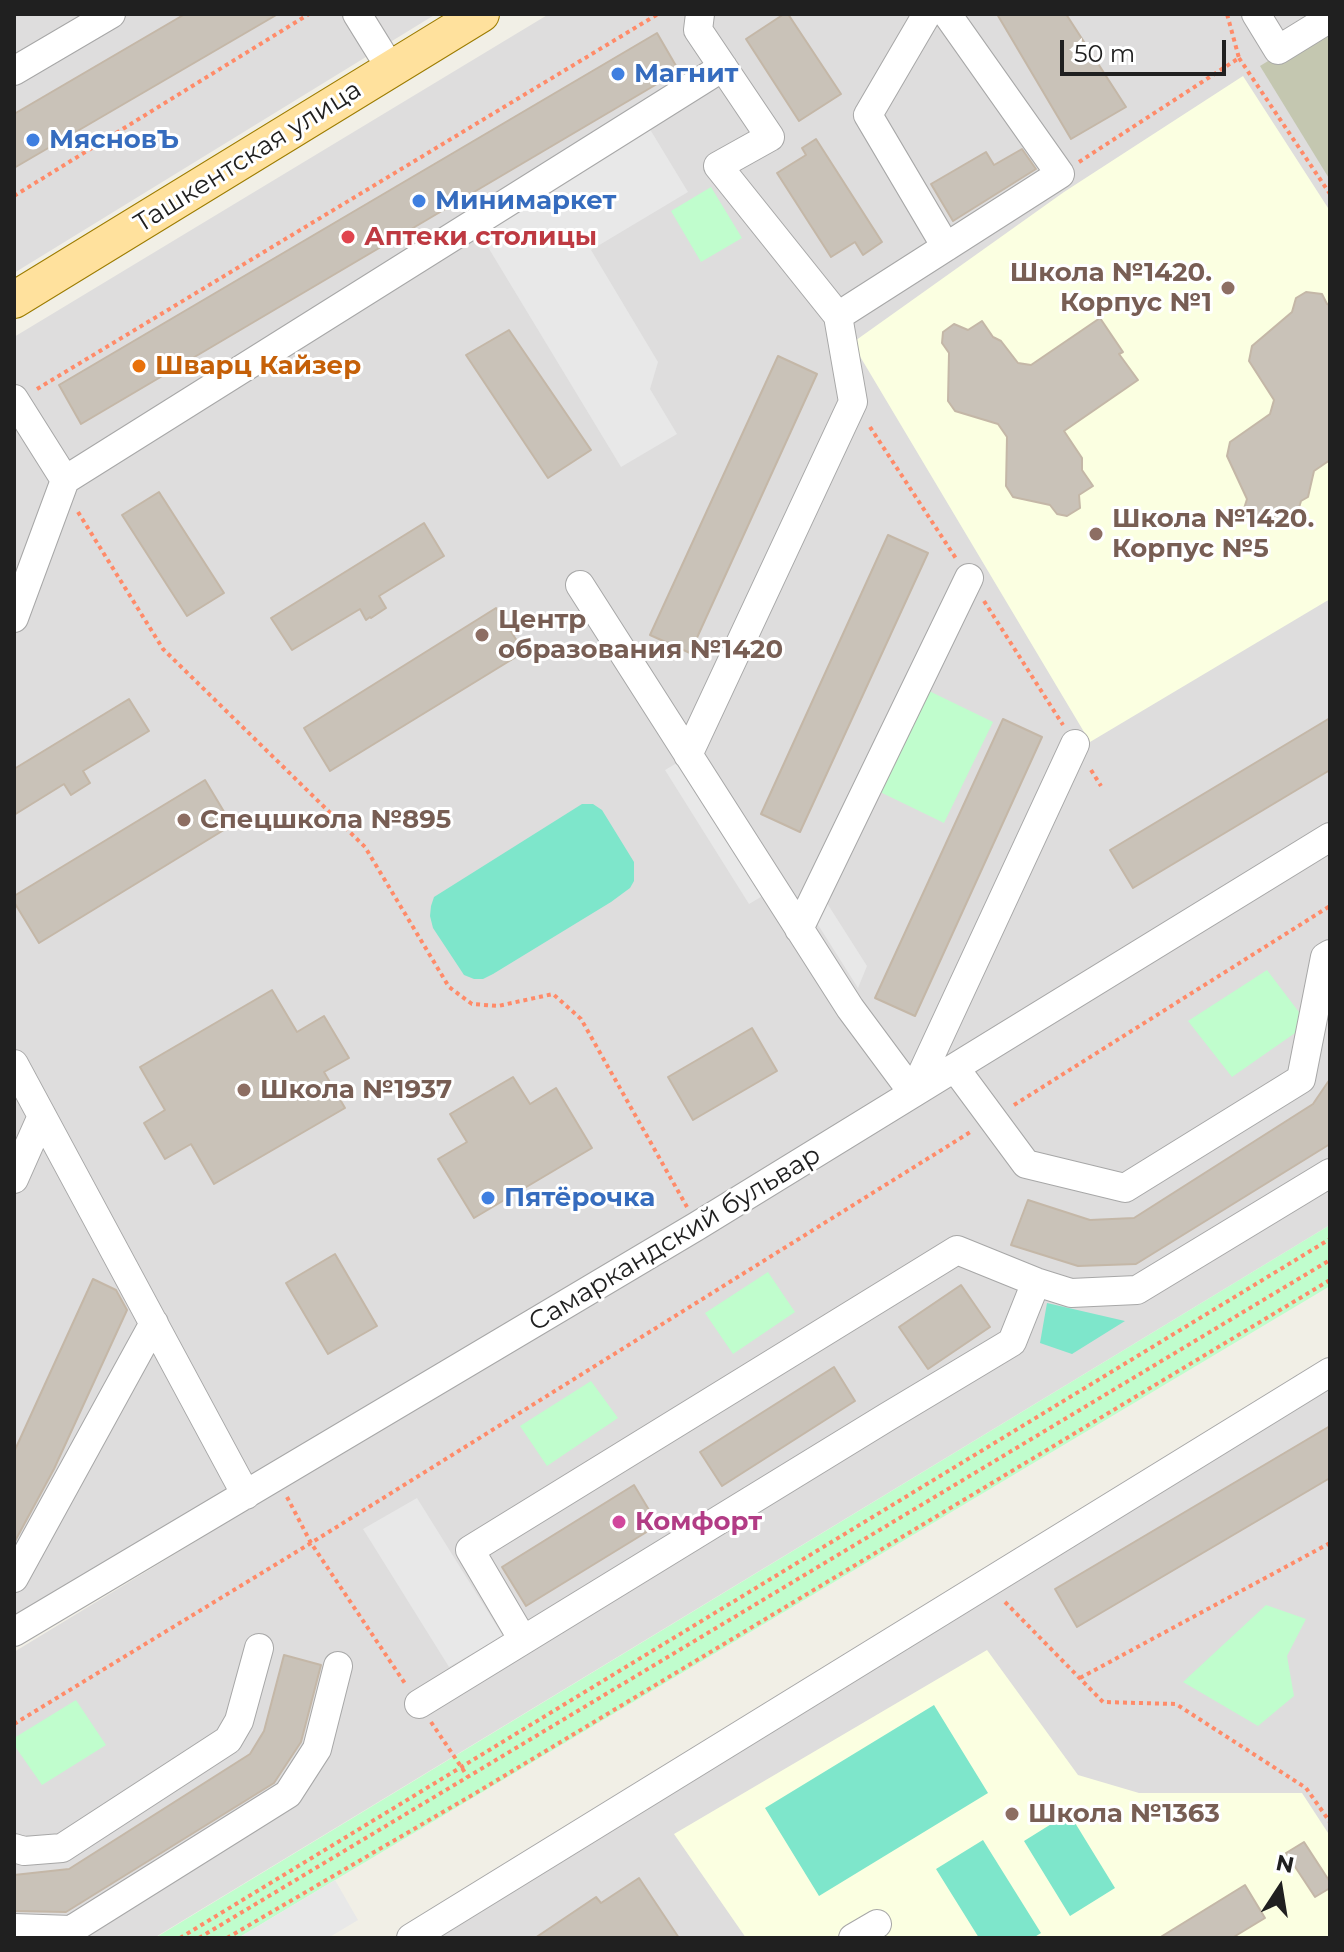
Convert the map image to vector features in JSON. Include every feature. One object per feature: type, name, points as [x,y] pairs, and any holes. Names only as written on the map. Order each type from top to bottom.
[{"type":"main road","name":"Ташкентская улица","points":[[14,300],[481,14]]},
{"type":"street","points":[[14,71],[111,14]]},
{"type":"street","points":[[357,14],[391,69]]},
{"type":"street","points":[[688,755],[853,402],[838,316],[718,166],[770,137],[698,30],[700,14]]},
{"type":"street","points":[[927,14],[868,115],[946,247]]},
{"type":"street","points":[[838,316],[1060,174],[947,14]]},
{"type":"street","points":[[1256,14],[1278,50],[1330,18]]},
{"type":"street","points":[[14,618],[65,480],[723,67]]},
{"type":"street","points":[[15,400],[65,480]]},
{"type":"street","points":[[799,929],[969,578]]},
{"type":"street","points":[[580,585],[850,1008],[913,1093],[1075,744]]},
{"type":"street","name":"Самаркандский бульвар","points":[[14,1632],[697,1226],[1329,840]]},
{"type":"street","points":[[955,1068],[1026,1164],[1125,1188],[1301,1079],[1325,957],[1330,954]]},
{"type":"street","points":[[14,1064],[246,1495]]},
{"type":"street","points":[[14,1179],[42,1116]]},
{"type":"street","points":[[523,1640],[470,1550],[957,1250],[1071,1293],[1137,1290],[1330,1173]]},
{"type":"street","points":[[419,1704],[1012,1342],[1036,1282]]},
{"type":"street","points":[[14,1578],[154,1323]]},
{"type":"street","points":[[411,1938],[440,1931],[987,1583],[1330,1372]]},
{"type":"street","points":[[14,1848],[24,1851],[62,1848],[228,1740],[239,1721],[259,1648]]},
{"type":"street","points":[[14,1928],[71,1930],[288,1794],[317,1749],[338,1666]]},
{"type":"path","points":[[14,196],[309,14]]},
{"type":"path","points":[[15,400],[658,14]]},
{"type":"path","points":[[1227,14],[1239,58],[1330,194]]},
{"type":"path","points":[[1060,174],[1239,58]]},
{"type":"path","points":[[65,480],[77,510],[163,649],[365,847],[449,987],[472,1004],[498,1006],[553,994],[581,1019],[697,1226]]},
{"type":"path","points":[[14,1724],[311,1543],[1330,906]]},
{"type":"path","points":[[180,1938],[1330,1239]]},
{"type":"path","points":[[199,1938],[1330,1260]]},
{"type":"path","points":[[227,1938],[479,1791],[1330,1280]]},
{"type":"path","points":[[276,1477],[311,1543],[468,1777]]},
{"type":"path","points":[[1080,1678],[1330,1543]]},
{"type":"path","points":[[987,1583],[1103,1702],[1176,1704],[1306,1788],[1330,1822]]},
{"type":"shaded area","points":[[14,14],[436,14],[14,273]]},
{"type":"shaded area","points":[[549,14],[1330,14],[1330,826],[603,1275],[14,1621],[14,337]]},
{"type":"shaded area","points":[[1330,23],[1330,180],[1260,66]]},
{"type":"shaded area","points":[[1243,76],[1330,211],[1330,599],[1090,742],[852,343],[1064,192]]},
{"type":"shaded area","points":[[648,126],[688,192],[591,250],[658,362],[650,389],[677,434],[621,467],[477,229]]},
{"type":"shaded area","points":[[682,760],[766,894],[749,904],[665,770]]},
{"type":"shaded area","points":[[1330,851],[1330,1225],[154,1938],[14,1938],[14,1652]]},
{"type":"shaded area","points":[[825,900],[867,966],[858,988],[815,920]]},
{"type":"shaded area","points":[[1330,1386],[1330,1938],[433,1938]]},
{"type":"shaded area","points":[[417,1498],[503,1636],[449,1667],[363,1529]]},
{"type":"shaded area","name":"Школа №1363","points":[[987,1650],[1078,1775],[1139,1793],[1302,1793],[1330,1836],[1330,1938],[746,1938],[674,1834]]},
{"type":"shaded area","points":[[335,1880],[358,1920],[328,1938],[238,1938]]},
{"type":"green space","points":[[711,187],[742,238],[701,262],[671,211]]},
{"type":"green space","points":[[925,689],[993,722],[944,823],[876,790]]},
{"type":"green space","points":[[582,804],[593,804],[602,810],[634,862],[634,881],[630,888],[493,974],[483,979],[464,975],[433,928],[430,916],[434,897]]},
{"type":"green space","points":[[1267,970],[1308,1024],[1232,1077],[1188,1021]]},
{"type":"green space","points":[[1330,1225],[1330,1286],[238,1938],[155,1938]]},
{"type":"green space","points":[[768,1272],[795,1312],[733,1354],[705,1313]]},
{"type":"green space","points":[[1047,1303],[1125,1321],[1072,1354],[1040,1343]]},
{"type":"green space","points":[[591,1381],[618,1418],[547,1466],[520,1426]]},
{"type":"green space","points":[[1266,1605],[1306,1619],[1287,1656],[1294,1696],[1258,1726],[1183,1682]]},
{"type":"green space","points":[[76,1700],[106,1745],[42,1785],[14,1745],[14,1738]]},
{"type":"green space","points":[[934,1705],[988,1793],[819,1896],[765,1808]]},
{"type":"green space","points":[[1069,1813],[1115,1888],[1070,1916],[1024,1841]]},
{"type":"green space","points":[[983,1840],[1041,1933],[1033,1938],[979,1938],[936,1869]]},
{"type":"building","points":[[185,14],[278,14],[14,168],[14,114]]},
{"type":"building","points":[[788,14],[841,94],[799,121],[746,39]]},
{"type":"building","points":[[997,14],[1066,14],[1126,107],[1071,139]]},
{"type":"building","points":[[657,33],[679,71],[81,424],[59,385]]},
{"type":"building","points":[[816,139],[882,242],[863,255],[855,242],[831,257],[777,173],[806,155],[802,148]]},
{"type":"building","points":[[1022,149],[1036,169],[953,221],[931,184],[986,152],[994,165]]},
{"type":"building","points":[[1306,292],[1322,294],[1330,305],[1330,460],[1314,471],[1308,497],[1301,501],[1295,521],[1275,516],[1266,523],[1249,520],[1243,512],[1247,499],[1227,456],[1230,442],[1270,414],[1274,400],[1249,361],[1252,346],[1292,312],[1296,298]]},
{"type":"building","points":[[1100,318],[1123,352],[1119,354],[1138,380],[1064,431],[1082,458],[1082,470],[1093,486],[1079,495],[1080,508],[1067,516],[1057,514],[1050,505],[1013,497],[1006,486],[1007,437],[998,424],[955,411],[948,401],[949,353],[942,343],[943,332],[954,324],[968,330],[982,321],[1018,363],[1031,365]]},
{"type":"building","points":[[509,330],[591,450],[548,478],[466,355]]},
{"type":"building","points":[[778,356],[817,374],[690,653],[650,635]]},
{"type":"building","points":[[159,492],[224,593],[187,616],[122,515]]},
{"type":"building","points":[[424,523],[444,556],[379,596],[386,608],[371,618],[366,620],[360,609],[292,650],[271,618]]},
{"type":"building","points":[[888,535],[928,553],[800,832],[761,814]]},
{"type":"building","points":[[496,608],[524,652],[330,771],[304,728]]},
{"type":"building","points":[[129,699],[149,731],[83,771],[90,783],[71,795],[64,784],[14,815],[14,769]]},
{"type":"building","points":[[1330,718],[1330,770],[1133,888],[1110,850]]},
{"type":"building","points":[[1003,719],[1042,737],[915,1016],[875,998]]},
{"type":"building","name":"Спецшкола №895","points":[[205,780],[232,825],[39,943],[14,902],[14,896]]},
{"type":"building","name":"Школа №1937","points":[[272,990],[297,1032],[324,1016],[349,1058],[324,1072],[345,1108],[214,1184],[191,1144],[165,1159],[144,1123],[165,1110],[140,1067]]},
{"type":"building","points":[[752,1028],[777,1071],[693,1120],[668,1077]]},
{"type":"building","points":[[513,1077],[530,1104],[556,1088],[592,1148],[474,1218],[438,1159],[467,1142],[450,1114]]},
{"type":"building","points":[[1330,1079],[1330,1144],[1136,1264],[1078,1266],[1011,1245],[1028,1200],[1090,1220],[1134,1218],[1313,1104]]},
{"type":"building","points":[[335,1254],[377,1326],[328,1354],[286,1283]]},
{"type":"building","points":[[93,1279],[116,1290],[127,1310],[54,1469],[14,1543],[14,1452]]},
{"type":"building","points":[[961,1285],[990,1327],[928,1369],[899,1327]]},
{"type":"building","points":[[834,1367],[855,1401],[722,1486],[700,1452]]},
{"type":"building","points":[[1330,1426],[1330,1478],[1077,1627],[1055,1589]]},
{"type":"building","points":[[634,1485],[658,1525],[526,1606],[502,1567]]},
{"type":"building","points":[[284,1655],[321,1665],[301,1742],[274,1783],[66,1912],[14,1911],[14,1875],[69,1869],[250,1754],[264,1731]]},
{"type":"building","points":[[1304,1842],[1330,1882],[1330,1888],[1315,1897],[1286,1853]]},
{"type":"building","points":[[639,1878],[679,1938],[535,1938],[596,1897],[601,1903]]},
{"type":"building","points":[[1245,1885],[1265,1918],[1232,1938],[1159,1938]]},
{"type":"place","name":"Магнит","points":[[618,74]]},
{"type":"place","name":"МясновЪ","points":[[33,140]]},
{"type":"place","name":"Минимаркет","points":[[419,201]]},
{"type":"place","name":"Аптеки столицы","points":[[348,237]]},
{"type":"place","name":"Школа №1420. Корпус №1","points":[[1228,288]]},
{"type":"place","name":"Шварц Кайзер","points":[[139,366]]},
{"type":"place","name":"Школа №1420. Корпус №5","points":[[1096,534]]},
{"type":"place","name":"Центр образования №1420","points":[[482,635]]},
{"type":"place","name":"Спецшкола №895","points":[[184,820]]},
{"type":"place","name":"Школа №1937","points":[[244,1090]]},
{"type":"place","name":"Пятёрочка","points":[[488,1198]]},
{"type":"place","name":"Комфорт","points":[[619,1522]]},
{"type":"place","name":"Школа №1363","points":[[1012,1814]]}]
